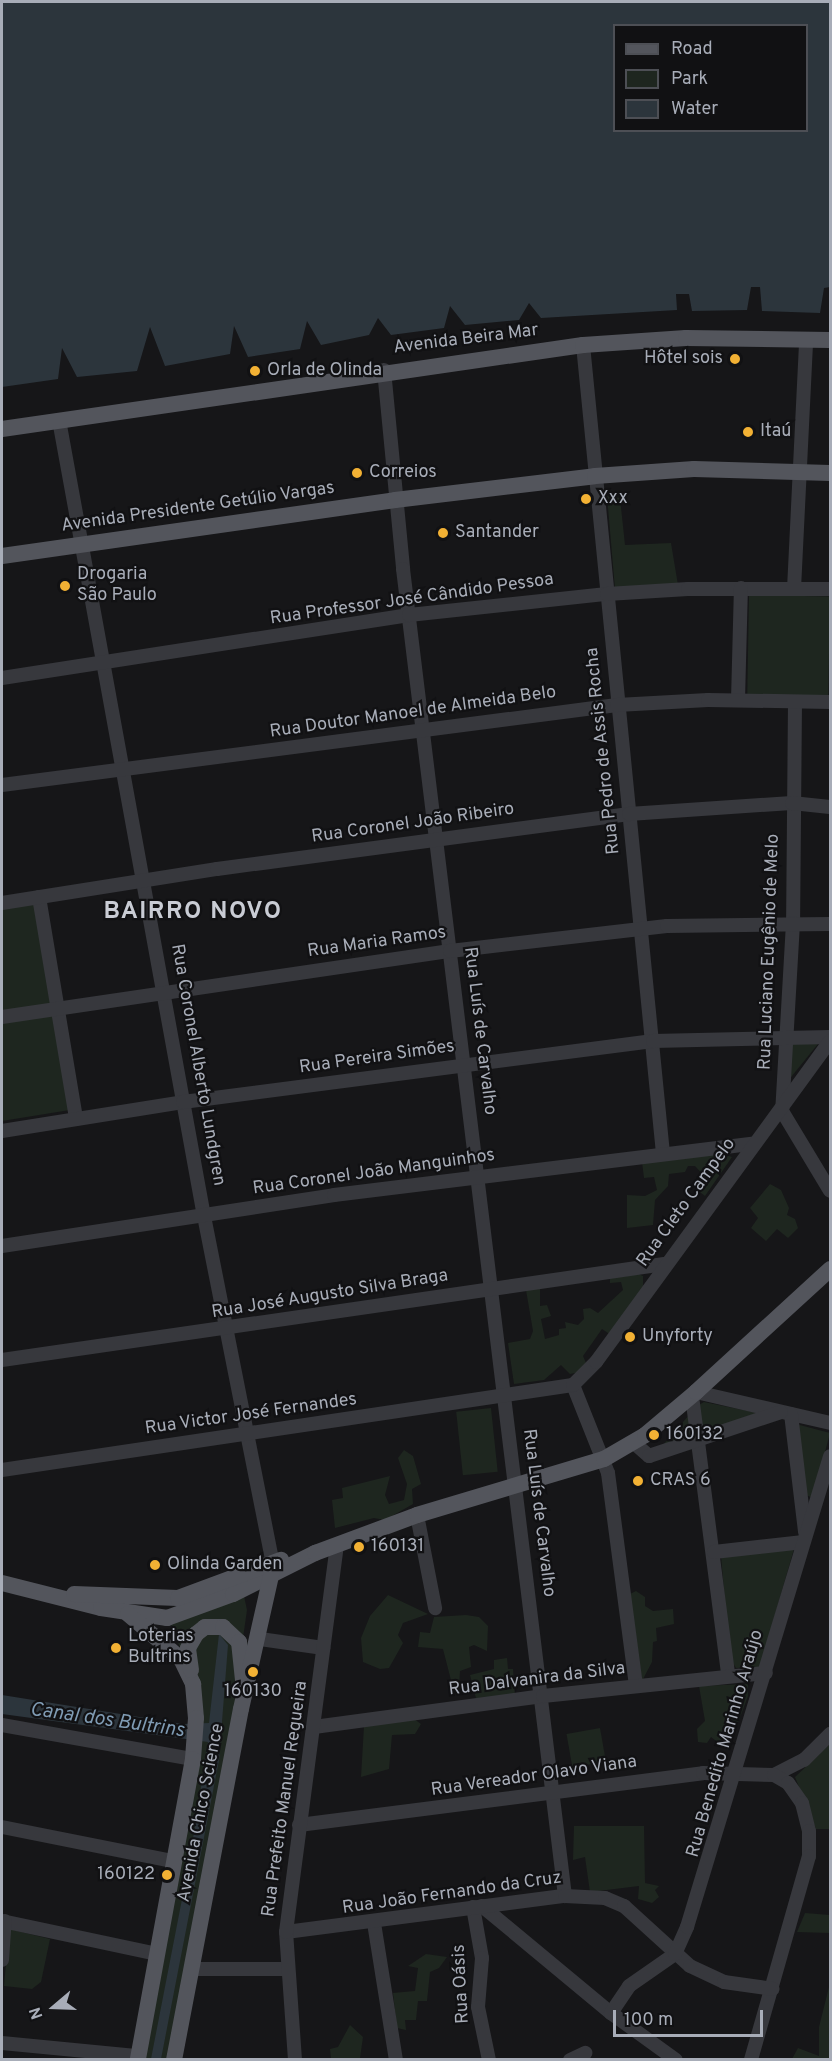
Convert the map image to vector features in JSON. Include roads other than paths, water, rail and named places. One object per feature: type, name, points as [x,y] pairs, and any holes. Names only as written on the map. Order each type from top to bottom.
[{"type":"main road","name":"Avenida Beira Mar","points":[[2,429],[384,370],[583,345],[686,338],[831,340]]},
{"type":"main road","name":"Avenida Presidente Getúlio Vargas","points":[[2,556],[395,500],[595,476],[694,469],[831,473]]},
{"type":"main road","points":[[58,1595],[178,1598],[274,1569],[417,1515],[517,1483],[604,1459],[634,1443],[694,1394],[831,1269]]},
{"type":"main road","points":[[2,1583],[58,1595],[127,1614],[167,1618],[233,1594],[274,1569]]},
{"type":"main road","name":"Avenida Chico Science","points":[[174,2060],[242,1709],[260,1639],[274,1569]]},
{"type":"main road","points":[[178,1598],[167,1618],[181,1659]]},
{"type":"main road","name":"Avenida Chico Science","points":[[127,1614],[181,1659],[193,1684],[196,1723],[194,1751],[172,1861],[138,2058]]},
{"type":"main road","points":[[193,1684],[190,1643],[205,1627],[229,1630],[239,1642],[243,1659],[242,1709]]},
{"type":"street","points":[[794,589],[806,340]]},
{"type":"street","name":"Rua Pedro de Assis Rocha","points":[[583,345],[663,1153]]},
{"type":"street","name":"Rua Luís de Carvalho","points":[[384,370],[395,500],[425,727],[491,1288],[543,1696],[565,1896]]},
{"type":"street","name":"Rua Coronel Alberto Lundgren","points":[[59,420],[204,1216],[249,1433],[274,1569]]},
{"type":"street","points":[[738,700],[741,588]]},
{"type":"street","name":"Rua Professor José Cândido Pessoa","points":[[2,678],[410,615],[607,594],[741,588],[831,589]]},
{"type":"street","name":"Rua Doutor Manoel de Almeida Belo","points":[[2,785],[123,771],[425,727],[617,705],[738,700],[831,702]]},
{"type":"street","name":"Rua Luciano Eugênio de Melo","points":[[782,1111],[792,923],[795,702]]},
{"type":"street","name":"Rua Coronel João Ribeiro","points":[[2,903],[144,880],[438,838],[629,814],[792,803],[831,807]]},
{"type":"street","points":[[39,897],[76,1119]]},
{"type":"street","name":"Rua Maria Ramos","points":[[2,1017],[450,951],[704,923],[831,924]]},
{"type":"street","name":"Rua Pereira Simões","points":[[2,1131],[183,1102],[653,1041],[831,1039]]},
{"type":"street","name":"Rua Cleto Campelo","points":[[573,1385],[596,1362],[752,1144],[782,1111],[831,1039]]},
{"type":"street","points":[[782,1111],[831,1191]]},
{"type":"street","name":"Rua Coronel João Manguinhos","points":[[2,1246],[479,1177],[752,1144]]},
{"type":"street","name":"Rua José Augusto Silva Braga","points":[[2,1360],[227,1330],[491,1288],[664,1264]]},
{"type":"street","points":[[505,1396],[573,1385],[604,1459],[636,1685]]},
{"type":"street","points":[[728,1675],[694,1394],[831,1423]]},
{"type":"street","name":"Rua Victor José Fernandes","points":[[2,1470],[505,1396]]},
{"type":"street","points":[[634,1443],[650,1456],[786,1413]]},
{"type":"street","points":[[714,1552],[804,1539],[786,1413]]},
{"type":"street","name":"Rua Benedito Marinho Araújo","points":[[675,1954],[707,1873],[734,1771],[831,1456]]},
{"type":"street","points":[[417,1515],[435,1608]]},
{"type":"street","name":"Rua Prefeito Manuel Regueira","points":[[295,2060],[286,1932],[337,1545]]},
{"type":"street","points":[[260,1639],[323,1648]]},
{"type":"street","name":"Rua Dalvanira da Silva","points":[[314,1727],[543,1696],[766,1672]]},
{"type":"street","points":[[2,1725],[194,1751]]},
{"type":"street","points":[[751,2060],[809,1856],[809,1839],[802,1803],[795,1790],[774,1775],[804,1760],[831,1734]]},
{"type":"street","name":"Rua Vereador Olavo Viana","points":[[299,1825],[553,1791],[734,1771],[774,1775]]},
{"type":"street","points":[[2,1827],[172,1861]]},
{"type":"street","name":"Rua João Fernando da Cruz","points":[[286,1932],[374,1923],[565,1896],[617,1902],[675,1954],[717,1979],[773,1989]]},
{"type":"street","points":[[477,1907],[668,2057]]},
{"type":"street","name":"Rua Oásis","points":[[477,1907],[482,1958],[478,2007],[489,2060]]},
{"type":"street","points":[[2,1960],[3,1921],[157,1954]]},
{"type":"street","points":[[374,1923],[396,2060]]},
{"type":"street","points":[[611,2013],[629,1986],[675,1954]]},
{"type":"street","points":[[193,1969],[288,1969]]},
{"type":"street","points":[[2,2043],[138,2058]]},
{"type":"street","points":[[570,2060],[585,2053]]},
{"type":"water","points":[[2,2],[830,2],[830,287],[824,288],[820,313],[762,311],[760,287],[751,287],[747,310],[692,311],[689,294],[676,294],[677,310],[541,318],[529,303],[519,320],[465,325],[450,306],[444,328],[391,335],[378,318],[369,335],[321,345],[307,321],[300,349],[248,357],[234,326],[230,354],[165,366],[150,327],[137,371],[77,377],[62,348],[58,379],[2,387]]},
{"type":"water","name":"Canal dos Bultrins","points":[[219,1634],[228,1645],[219,1760],[161,2059],[151,2059],[190,1858],[208,1742],[2,1714],[2,1695],[183,1724],[209,1723]]},
{"type":"place","name":"Hôtel sois","points":[[735,359]]},
{"type":"place","name":"Orla de Olinda","points":[[255,371]]},
{"type":"place","name":"Itaú","points":[[748,432]]},
{"type":"place","name":"Correios","points":[[357,473]]},
{"type":"place","name":"Xxx","points":[[586,499]]},
{"type":"place","name":"Santander","points":[[443,533]]},
{"type":"place","name":"Drogaria São Paulo","points":[[65,586]]},
{"type":"place","name":"Unyforty","points":[[630,1337]]},
{"type":"place","name":"160132","points":[[654,1435]]},
{"type":"place","name":"CRAS 6","points":[[638,1481]]},
{"type":"place","name":"160131","points":[[359,1547]]},
{"type":"place","name":"Olinda Garden","points":[[155,1565]]},
{"type":"place","name":"Loterias Bultrins","points":[[116,1648]]},
{"type":"place","name":"160130","points":[[253,1672]]},
{"type":"place","name":"160122","points":[[167,1875]]},
{"type":"district","name":"BAIRRO NOVO","points":[[193,913]]}]
